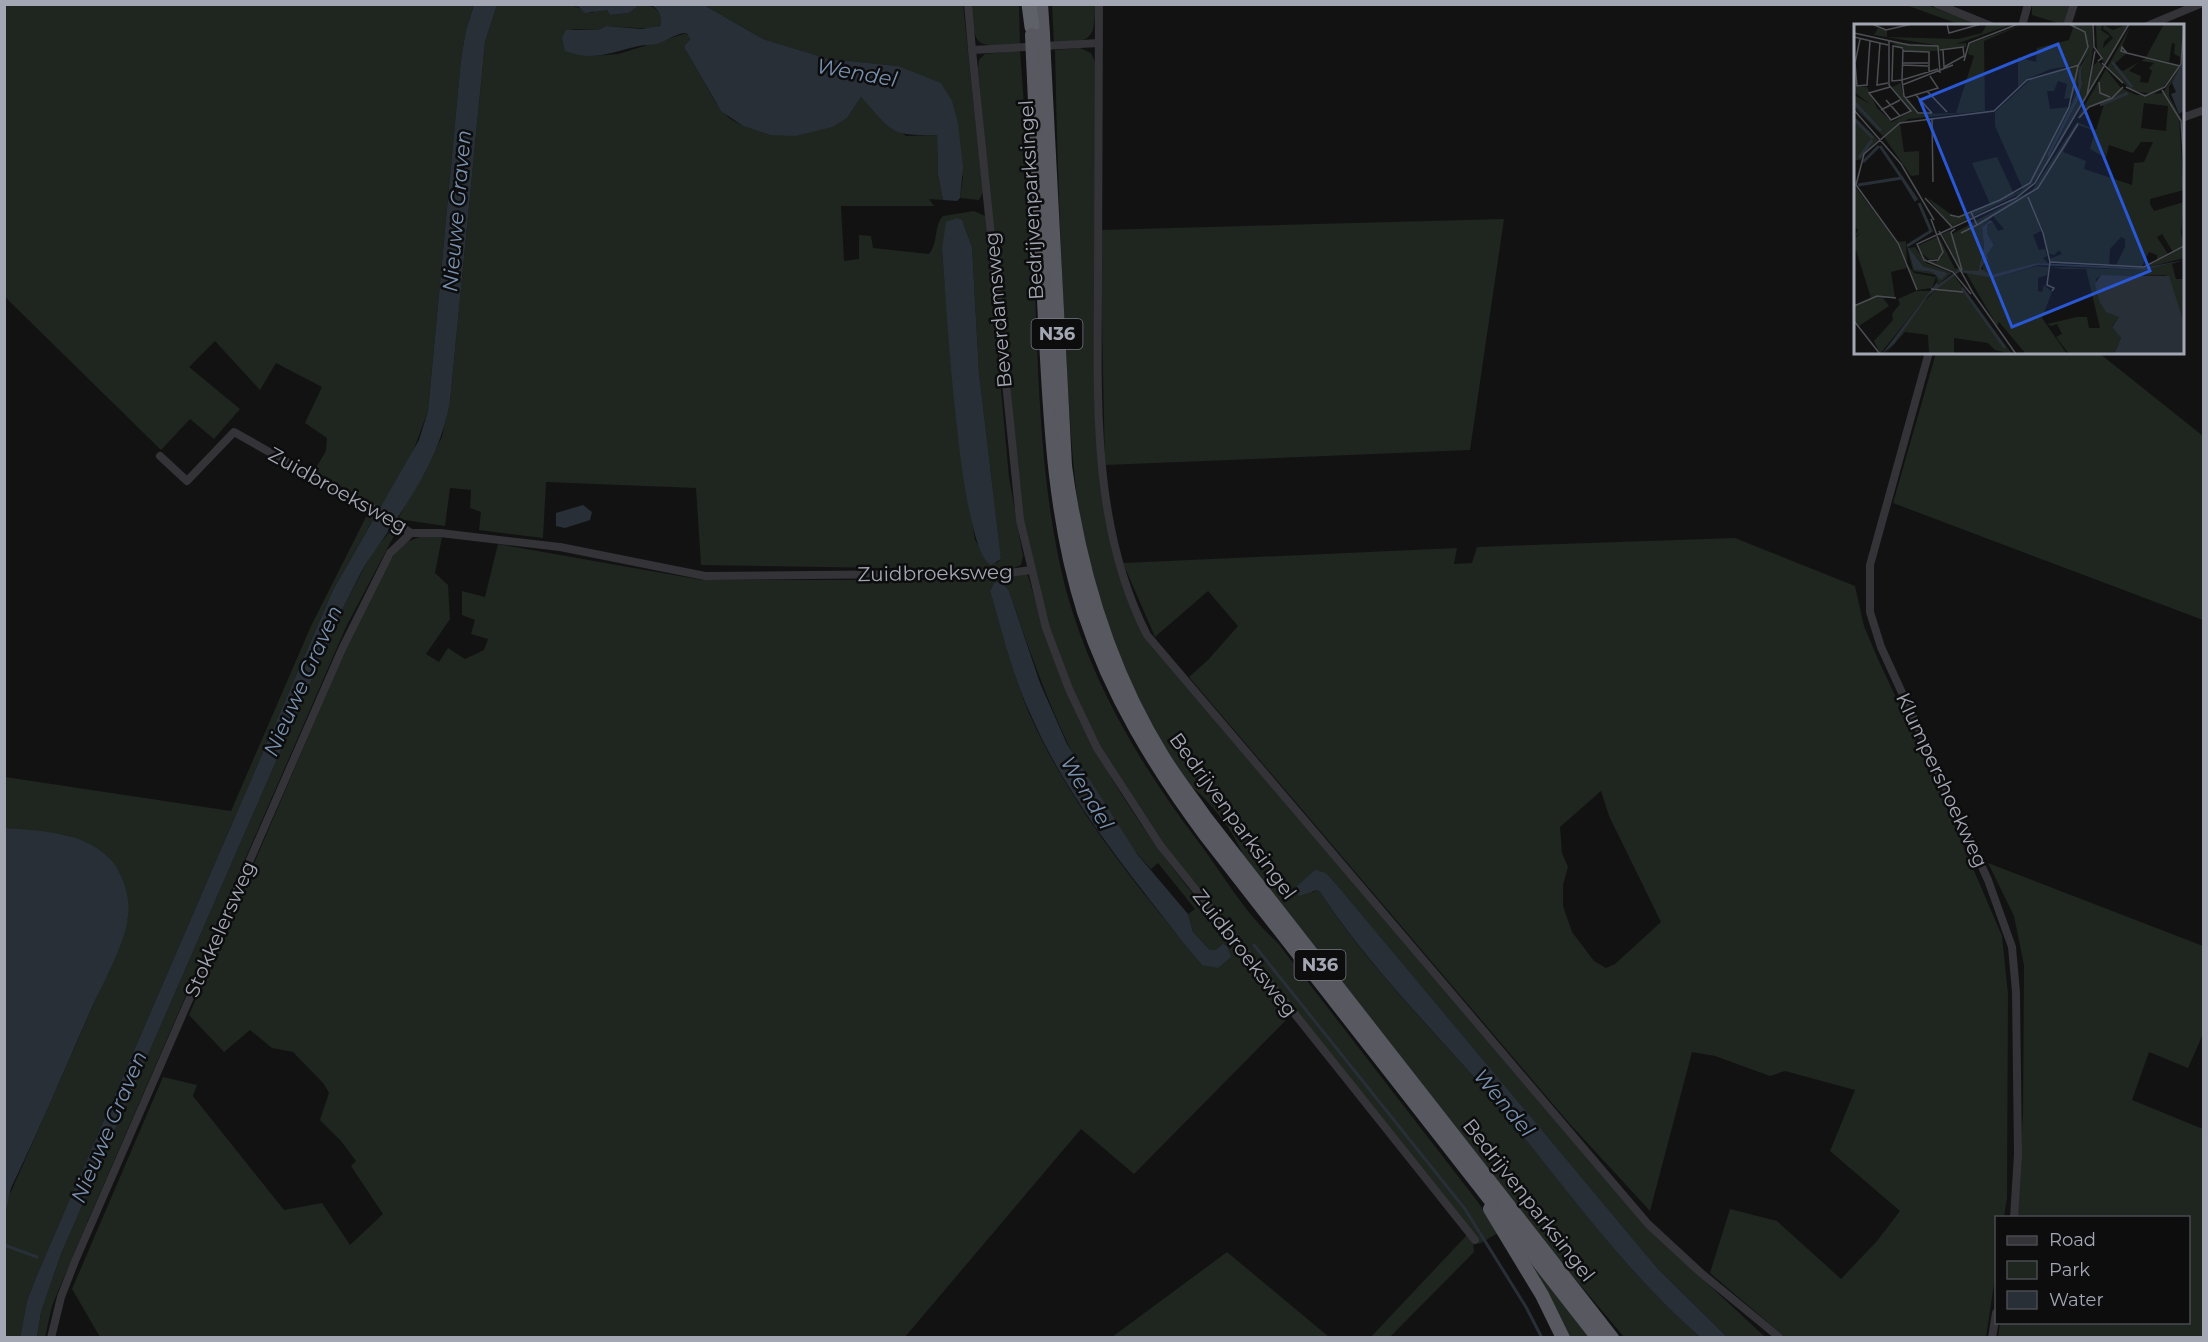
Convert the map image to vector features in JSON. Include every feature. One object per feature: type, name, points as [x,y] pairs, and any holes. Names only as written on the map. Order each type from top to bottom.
[{"type":"highway","points":[[1030,4],[1035,32]]},
{"type":"highway","name":"Bedrijvenparksingel","points":[[1041,4],[1035,32],[1039,58],[1065,466],[1072,519],[1087,585],[1122,680],[1164,758],[1205,817],[1612,1338]]},
{"type":"highway","name":"Bedrijvenparksingel","points":[[1039,58],[1047,360],[1057,485],[1071,565],[1097,647],[1133,726],[1178,797],[1598,1338]]},
{"type":"highway","name":"N36","points":[[1477,1183],[1498,1226],[1542,1295],[1563,1338]]},
{"type":"highway","name":"N36","points":[[1583,1301],[1621,1338]]},
{"type":"street","name":"Beverdamsweg","points":[[968,4],[1013,476],[1030,570]]},
{"type":"street","points":[[1100,4],[1098,405],[1101,466],[1107,511],[1134,610],[1147,634],[1648,1224],[1701,1273],[1780,1338]]},
{"type":"street","points":[[1937,4],[1986,24]]},
{"type":"street","points":[[2023,24],[2028,4]]},
{"type":"street","points":[[2068,24],[2074,4]]},
{"type":"street","points":[[2152,24],[2200,4]]},
{"type":"street","points":[[972,50],[1099,43]]},
{"type":"street","points":[[2184,117],[2204,110]]},
{"type":"street","name":"Klumpershoekweg","points":[[1928,354],[1873,546],[1868,594],[1872,619],[1881,647],[1992,890],[2012,947],[2016,992],[2017,1131],[2014,1216]]},
{"type":"street","name":"Zuidbroeksweg","points":[[160,456],[187,480],[234,432],[342,493],[377,510],[411,533],[440,533],[560,547],[705,576],[1008,573],[1030,570],[1046,628],[1069,688],[1097,747],[1123,791],[1160,845],[1475,1240]]},
{"type":"street","name":"Stokkelersweg","points":[[51,1338],[61,1297],[75,1262],[342,649],[390,553],[397,543],[411,533]]},
{"type":"street","points":[[1992,1338],[1995,1318]]},
{"type":"green space","points":[[4,5],[474,5],[466,30],[461,59],[428,411],[411,457],[380,508],[314,471],[326,451],[327,438],[305,423],[322,387],[276,363],[260,390],[215,341],[189,367],[240,409],[214,439],[190,419],[161,450],[5,297]]},
{"type":"green space","points":[[497,5],[571,5],[592,13],[600,9],[607,10],[610,15],[629,13],[639,5],[649,6],[656,9],[661,20],[660,25],[653,29],[606,26],[598,30],[572,29],[593,56],[618,54],[687,33],[690,41],[685,45],[685,49],[716,103],[729,118],[743,126],[770,135],[847,118],[861,97],[906,136],[937,135],[938,175],[943,200],[929,199],[934,206],[841,206],[844,261],[859,259],[859,235],[871,236],[873,248],[929,254],[943,216],[974,211],[985,216],[1009,477],[1023,556],[1021,565],[1009,570],[701,565],[696,488],[546,482],[543,538],[479,530],[481,512],[470,508],[471,490],[450,488],[445,526],[398,519],[442,437],[450,401],[485,42]],"holes":[[[964,225],[972,247],[979,373],[1001,559],[997,563],[981,549],[975,540],[957,429],[942,249],[946,232]]]},
{"type":"green space","points":[[704,5],[963,5],[983,192],[979,200],[960,198],[963,177],[898,66],[829,59],[763,39]]},
{"type":"green space","points":[[971,5],[1019,5],[1020,45],[994,45],[980,42],[974,31]]},
{"type":"green space","points":[[1052,5],[1095,5],[1092,33],[1083,40],[1054,44]]},
{"type":"green space","points":[[1906,5],[1927,5],[1978,24],[1958,24]]},
{"type":"green space","points":[[2032,5],[2070,5],[2064,24],[2061,24],[2032,15]]},
{"type":"green space","points":[[1080,48],[1091,53],[1095,62],[1095,385],[1099,471],[1114,555],[1127,596],[1144,636],[1646,1226],[1765,1337],[1727,1337],[1658,1269],[1326,873],[1312,893],[1317,890],[1320,892],[1380,972],[1492,1098],[1617,1252],[1671,1310],[1700,1337],[1624,1337],[1555,1255],[1243,855],[1222,818],[1191,785],[1177,766],[1136,695],[1112,639],[1090,568],[1073,459],[1062,274],[1055,50]]},
{"type":"green space","points":[[1020,50],[1046,478],[1065,586],[1088,655],[1103,689],[1138,753],[1178,815],[1255,920],[1277,942],[1478,1202],[1498,1233],[1479,1244],[1162,844],[1103,751],[1064,669],[1039,591],[1020,511],[978,68],[979,60],[985,54]]},
{"type":"green space","points":[[1504,219],[1470,450],[1105,465],[1100,230]]},
{"type":"green space","points":[[1936,354],[2100,354],[2203,436],[2203,620],[1893,503]]},
{"type":"green space","points":[[368,513],[374,518],[333,590],[37,1275],[27,1301],[20,1338],[5,1337],[6,1203],[110,967],[128,918],[128,905],[121,877],[108,857],[97,849],[65,835],[5,828],[5,777],[231,811],[311,626]]},
{"type":"green space","points":[[392,529],[396,532],[346,627],[77,1246],[52,1306],[45,1337],[37,1338],[41,1312],[61,1254],[343,608],[372,553]]},
{"type":"green space","points":[[422,536],[442,537],[435,573],[448,585],[450,619],[426,654],[439,662],[448,648],[465,659],[484,650],[488,639],[471,634],[475,620],[462,615],[462,591],[485,597],[498,544],[702,580],[956,580],[1027,573],[1067,687],[1106,769],[1161,852],[1291,1015],[1134,1174],[1081,1129],[905,1337],[100,1337],[72,1289],[163,1077],[197,1085],[193,1096],[284,1210],[322,1203],[350,1245],[383,1214],[351,1166],[356,1161],[341,1141],[320,1120],[329,1093],[324,1084],[293,1052],[272,1048],[250,1030],[224,1052],[189,1015],[353,632],[384,570],[401,544]],"holes":[[[994,583],[1009,591],[1049,702],[1083,774],[1103,808],[1126,840],[1151,869],[1158,863],[1195,909],[1188,914],[1193,932],[1210,950],[1216,950],[1202,965],[1107,845],[1064,781],[1046,747],[1029,713],[1018,683],[990,591]]]},
{"type":"green space","points":[[1735,538],[1855,586],[1864,626],[1877,657],[1942,796],[2002,936],[2008,994],[2007,1198],[2004,1216],[1995,1216],[1995,1278],[1986,1337],[1785,1337],[1710,1273],[1730,1209],[1777,1221],[1841,1279],[1877,1241],[1900,1211],[1830,1151],[1855,1090],[1785,1071],[1770,1076],[1715,1056],[1692,1052],[1650,1211],[1569,1123],[1189,677],[1208,660],[1238,626],[1208,591],[1155,637],[1123,563],[1457,548],[1454,564],[1472,563],[1477,547]],"holes":[[[1601,791],[1609,816],[1661,922],[1615,964],[1606,968],[1594,961],[1572,932],[1563,906],[1563,885],[1568,867],[1562,853],[1560,827]]]},
{"type":"green space","points":[[1988,863],[2203,946],[2203,1034],[2188,1068],[2149,1052],[2132,1100],[2203,1129],[2203,1337],[1998,1337],[2000,1324],[2190,1324],[2190,1216],[2017,1216],[2023,1114],[2024,965],[2014,916]]},
{"type":"green space","points":[[1467,1235],[1473,1241],[1474,1252],[1390,1337],[1370,1338]]},
{"type":"green space","points":[[1510,1235],[1590,1337],[1566,1337]]},
{"type":"green space","points":[[1227,1252],[1329,1337],[1112,1337]]},
{"type":"water","name":"Nieuwe Graven","points":[[474,5],[497,5],[485,42],[450,401],[439,442],[421,480],[365,565],[343,608],[61,1254],[41,1312],[37,1337],[20,1338],[27,1301],[37,1275],[333,590],[419,440],[428,411],[461,59],[466,30]]},
{"type":"water","points":[[571,5],[639,5],[629,13],[610,15],[607,10],[585,13],[579,7]]},
{"type":"water","name":"Wendel","points":[[651,5],[704,5],[763,39],[829,59],[898,66],[941,83],[952,101],[958,123],[963,167],[960,198],[957,201],[943,200],[938,175],[937,135],[900,133],[893,130],[861,97],[847,118],[832,127],[795,136],[770,135],[743,126],[721,111],[685,49],[685,45],[690,40],[687,33],[656,44],[602,55],[585,56],[565,51],[562,38],[566,30],[598,30],[606,26],[642,29],[660,26],[659,13]]},
{"type":"water","points":[[957,218],[962,220],[972,247],[979,373],[1001,559],[991,565],[980,549],[970,516],[956,418],[942,249],[946,222]]},
{"type":"water","points":[[583,505],[592,512],[590,520],[565,528],[556,526],[556,513]]},
{"type":"water","name":"Wendel","points":[[1001,581],[1009,591],[1040,683],[1067,744],[1137,854],[1188,914],[1193,932],[1210,950],[1216,950],[1223,944],[1227,946],[1231,957],[1218,968],[1202,965],[1185,945],[1100,834],[1045,745],[1018,683],[990,591],[994,583]]},
{"type":"water","points":[[5,828],[60,834],[97,848],[117,869],[124,885],[129,909],[119,949],[11,1188],[5,1214]]},
{"type":"water","name":"Wendel","points":[[1315,870],[1326,873],[1335,883],[1658,1269],[1727,1337],[1700,1337],[1643,1282],[1492,1098],[1359,946],[1320,892],[1317,890],[1299,896],[1296,891],[1297,886]]},
{"type":"waterway","points":[[1254,945],[1465,1209],[1526,1307],[1542,1338]]},
{"type":"waterway","points":[[4,1245],[37,1257]]}]
